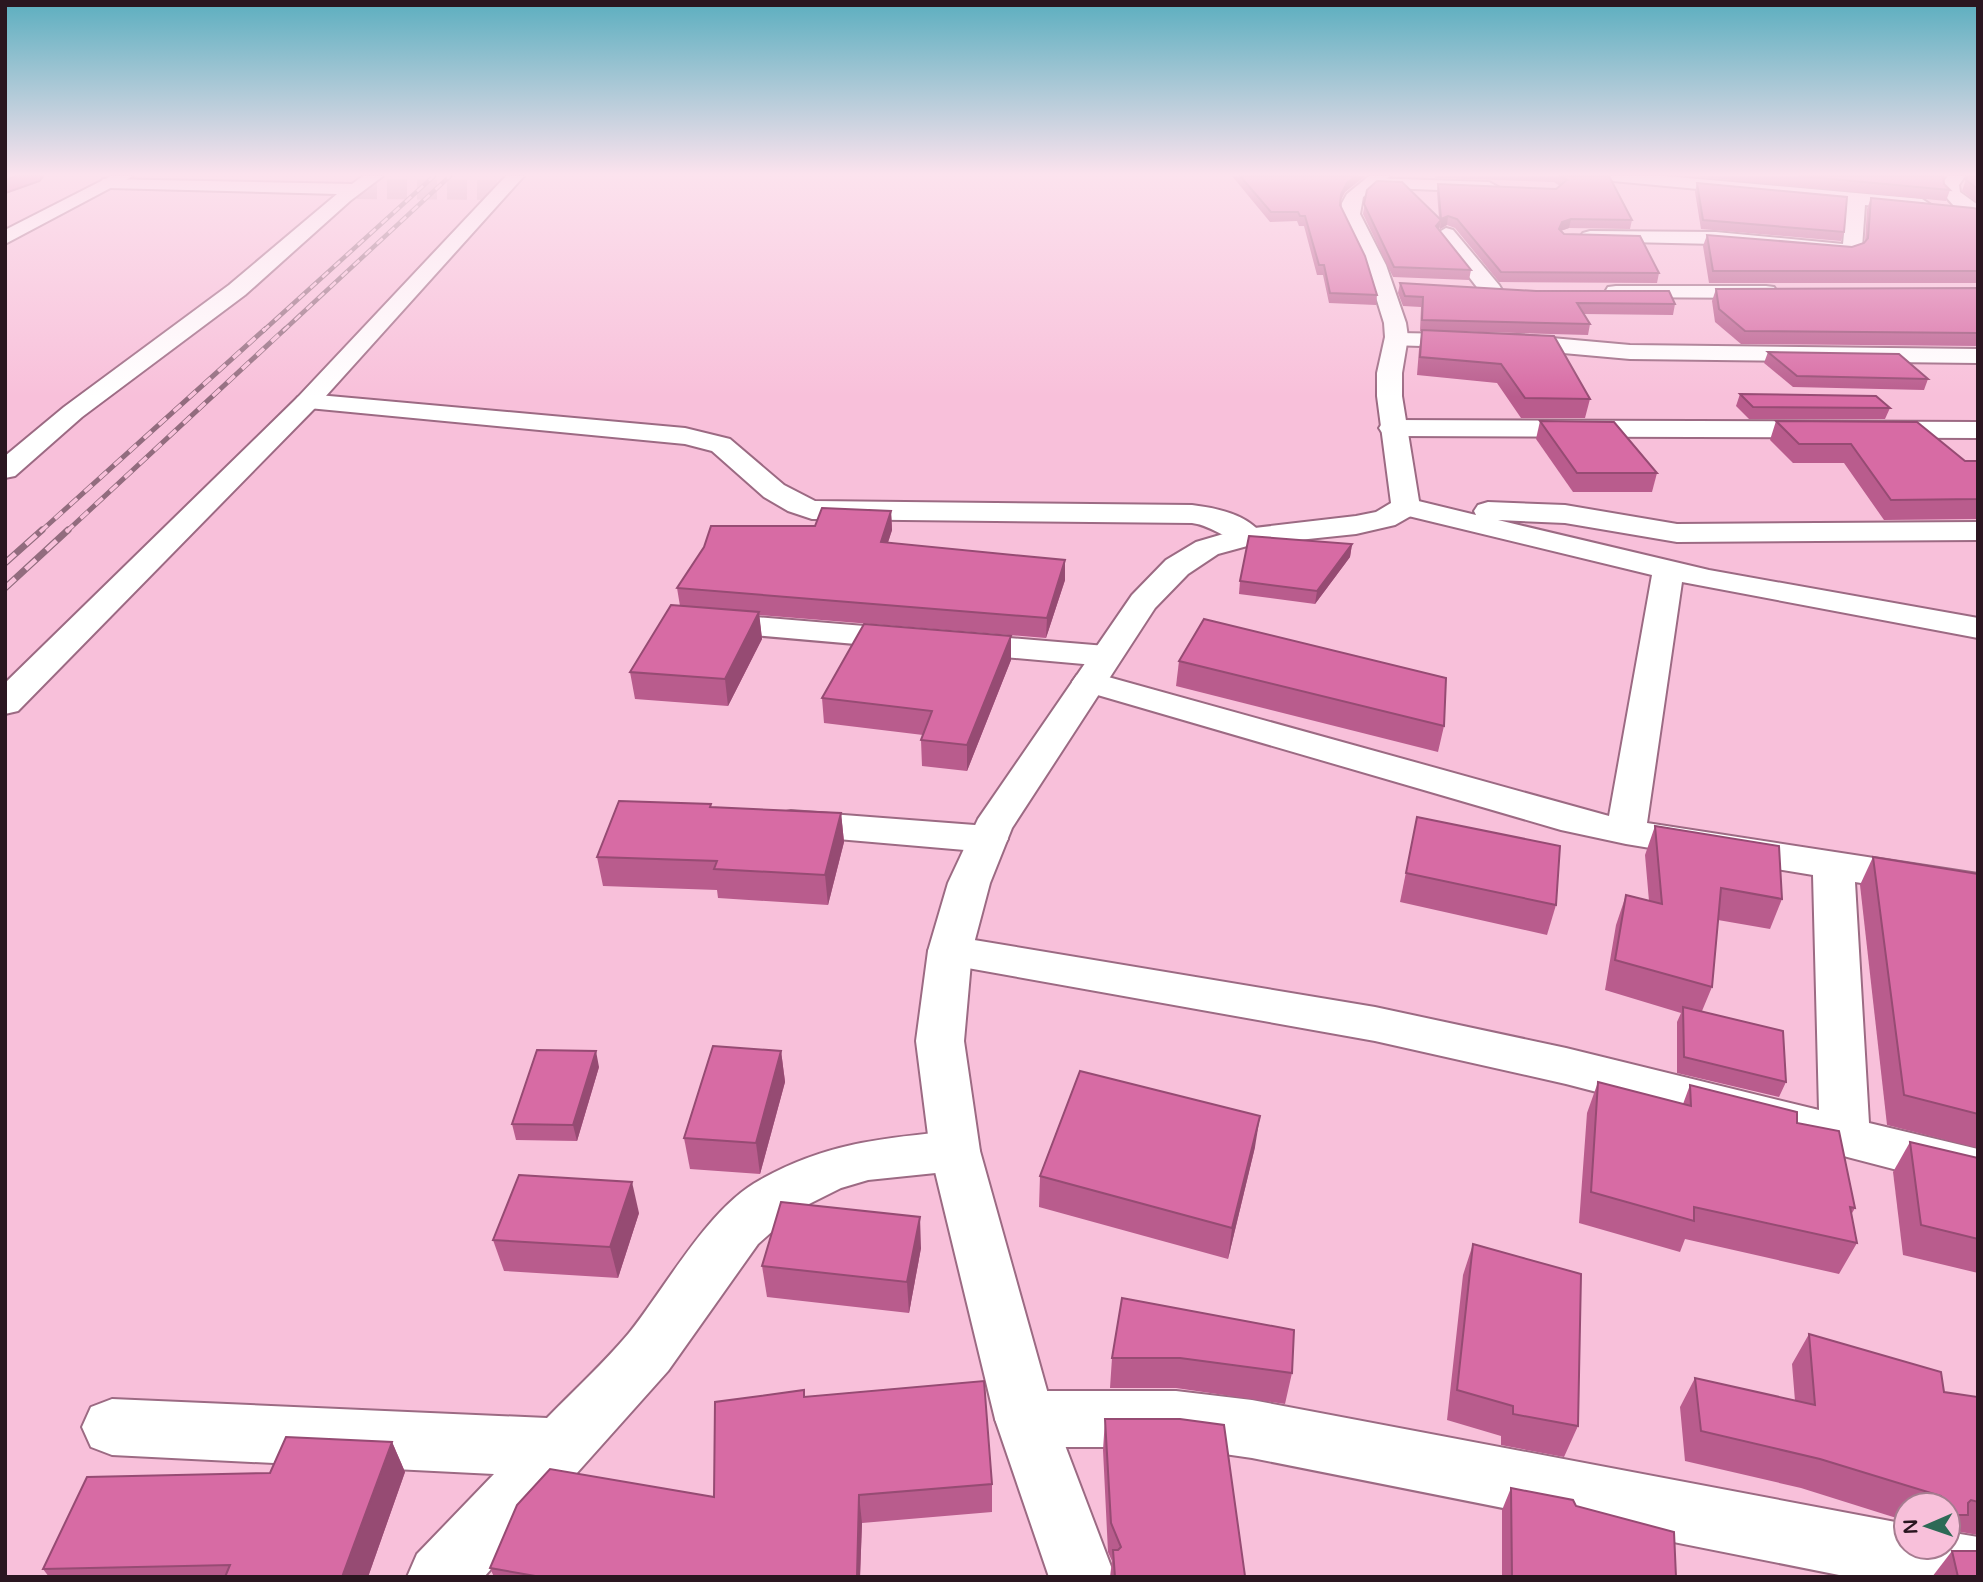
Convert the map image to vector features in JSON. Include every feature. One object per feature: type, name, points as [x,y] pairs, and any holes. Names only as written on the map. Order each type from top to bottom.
[{"type":"street","points":[[5,470],[92,397],[237,290],[283,250]]},
{"type":"street","points":[[5,704],[307,402],[447,250]]},
{"type":"street","points":[[1369,250],[1393,286],[1397,340],[1390,361],[1392,428],[1406,487],[1420,510],[1668,571],[1978,628]]},
{"type":"street","points":[[1459,250],[1491,290]]},
{"type":"street","points":[[1583,250],[1588,255]]},
{"type":"street","points":[[1604,283],[1626,292],[1791,292]]},
{"type":"street","points":[[1464,288],[1513,292]]},
{"type":"street","points":[[1397,340],[1519,342],[1630,352],[1978,356]]},
{"type":"street","points":[[307,402],[685,436],[709,441],[721,445],[778,496],[812,510],[1192,514],[1215,517],[1248,536]]},
{"type":"street","points":[[1392,428],[1978,430]]},
{"type":"street","points":[[1082,1577],[1025,1419],[955,1151],[940,1041],[950,951],[969,883],[992,828],[1143,602],[1177,567],[1207,548],[1248,536],[1356,525],[1420,510],[1565,514],[1677,533],[1978,531]]},
{"type":"street","points":[[1626,832],[1668,571]]},
{"type":"street","points":[[677,621],[1097,669],[1521,807],[1626,832],[1978,888]]},
{"type":"street","points":[[755,820],[988,839]]},
{"type":"street","points":[[1833,864],[1845,1136]]},
{"type":"street","points":[[950,951],[1375,1024],[1566,1066],[1978,1170]]},
{"type":"street","points":[[440,1577],[648,1353],[739,1228],[776,1196],[827,1171],[868,1160],[955,1151]]},
{"type":"street","points":[[1025,1419],[1177,1419],[1252,1429],[1978,1570]]},
{"type":"street","points":[[112,1427],[560,1448]]},
{"type":"building","points":[[1315,250],[1362,250],[1377,295],[1330,293],[1324,265],[1319,265]]},
{"type":"building","points":[[1386,250],[1455,250],[1471,270],[1394,267]]},
{"type":"building","points":[[1483,250],[1647,250],[1659,273],[1501,272]]},
{"type":"building","points":[[1709,250],[1978,250],[1978,271],[1713,271]]},
{"type":"building","points":[[1400,283],[1536,291],[1669,291],[1675,304],[1577,303],[1590,324],[1422,320],[1423,297],[1405,296]]},
{"type":"building","points":[[1978,288],[1978,333],[1745,331],[1719,309],[1716,289]]},
{"type":"building","points":[[1422,330],[1554,336],[1590,399],[1525,398],[1501,364],[1420,357]]},
{"type":"building","points":[[1768,352],[1899,354],[1928,379],[1797,376]]},
{"type":"building","points":[[1740,394],[1876,396],[1890,408],[1753,407]]},
{"type":"building","points":[[1540,421],[1614,422],[1657,473],[1577,473]]},
{"type":"building","points":[[1776,421],[1917,422],[1965,461],[1978,461],[1978,499],[1891,500],[1851,444],[1799,444]]},
{"type":"building","points":[[822,508],[891,511],[881,542],[1065,560],[1047,618],[677,588],[704,547],[711,526],[815,526]]},
{"type":"building","points":[[1249,536],[1352,544],[1317,591],[1240,581]]},
{"type":"building","points":[[671,605],[759,612],[725,679],[630,672]]},
{"type":"building","points":[[1204,619],[1446,678],[1444,726],[1179,661]]},
{"type":"building","points":[[864,624],[1011,636],[967,745],[921,740],[932,711],[822,698]]},
{"type":"building","points":[[619,801],[841,813],[825,875],[714,869],[717,861],[597,857]]},
{"type":"building","points":[[1417,817],[1560,846],[1556,905],[1406,873]]},
{"type":"building","points":[[1655,826],[1779,846],[1782,899],[1721,888],[1712,987],[1615,960],[1626,895],[1662,904]]},
{"type":"building","points":[[1873,857],[1978,874],[1978,1114],[1904,1095]]},
{"type":"building","points":[[1683,1007],[1783,1031],[1786,1082],[1684,1057]]},
{"type":"building","points":[[713,1046],[781,1051],[756,1143],[684,1138]]},
{"type":"building","points":[[537,1050],[596,1051],[573,1125],[512,1124]]},
{"type":"building","points":[[1080,1071],[1260,1116],[1232,1228],[1040,1176]]},
{"type":"building","points":[[1598,1082],[1691,1106],[1690,1085],[1797,1112],[1797,1123],[1839,1131],[1855,1208],[1850,1207],[1857,1243],[1694,1207],[1694,1221],[1591,1192]]},
{"type":"building","points":[[1910,1142],[1978,1158],[1978,1239],[1921,1225]]},
{"type":"building","points":[[519,1175],[632,1182],[610,1247],[493,1240]]},
{"type":"building","points":[[781,1202],[920,1217],[907,1282],[762,1266]]},
{"type":"building","points":[[1473,1244],[1581,1274],[1578,1426],[1513,1414],[1513,1406],[1457,1390]]},
{"type":"building","points":[[1122,1298],[1294,1330],[1292,1373],[1180,1358],[1112,1358]]},
{"type":"building","points":[[1809,1334],[1941,1372],[1944,1392],[1978,1397],[1978,1502],[1971,1500],[1968,1503],[1968,1515],[1962,1515],[1962,1491],[1925,1491],[1820,1459],[1701,1431],[1695,1378],[1815,1405]]},
{"type":"building","points":[[984,1381],[992,1484],[859,1495],[857,1577],[541,1577],[490,1568],[517,1505],[550,1469],[714,1497],[715,1402],[804,1390],[804,1397]]},
{"type":"building","points":[[1105,1419],[1180,1419],[1224,1425],[1245,1576],[1115,1577],[1113,1550],[1121,1547],[1111,1523]]},
{"type":"building","points":[[286,1437],[392,1442],[342,1577],[225,1577],[230,1565],[43,1569],[87,1477],[270,1473]]},
{"type":"building","points":[[1511,1488],[1573,1500],[1576,1506],[1674,1532],[1676,1577],[1512,1577]]},
{"type":"building","points":[[1962,1551],[1978,1551],[1978,1577],[1958,1577],[1954,1561],[1962,1561]]},
{"type":"railway","points":[[263,331],[353,250]]},
{"type":"railway","points":[[283,331],[370,250]]},
{"type":"railway","points":[[40,532],[265,329]]},
{"type":"railway","points":[[66,532],[285,329]]},
{"type":"railway","points":[[5,563],[42,530]]},
{"type":"railway","points":[[5,588],[68,530]]}]
